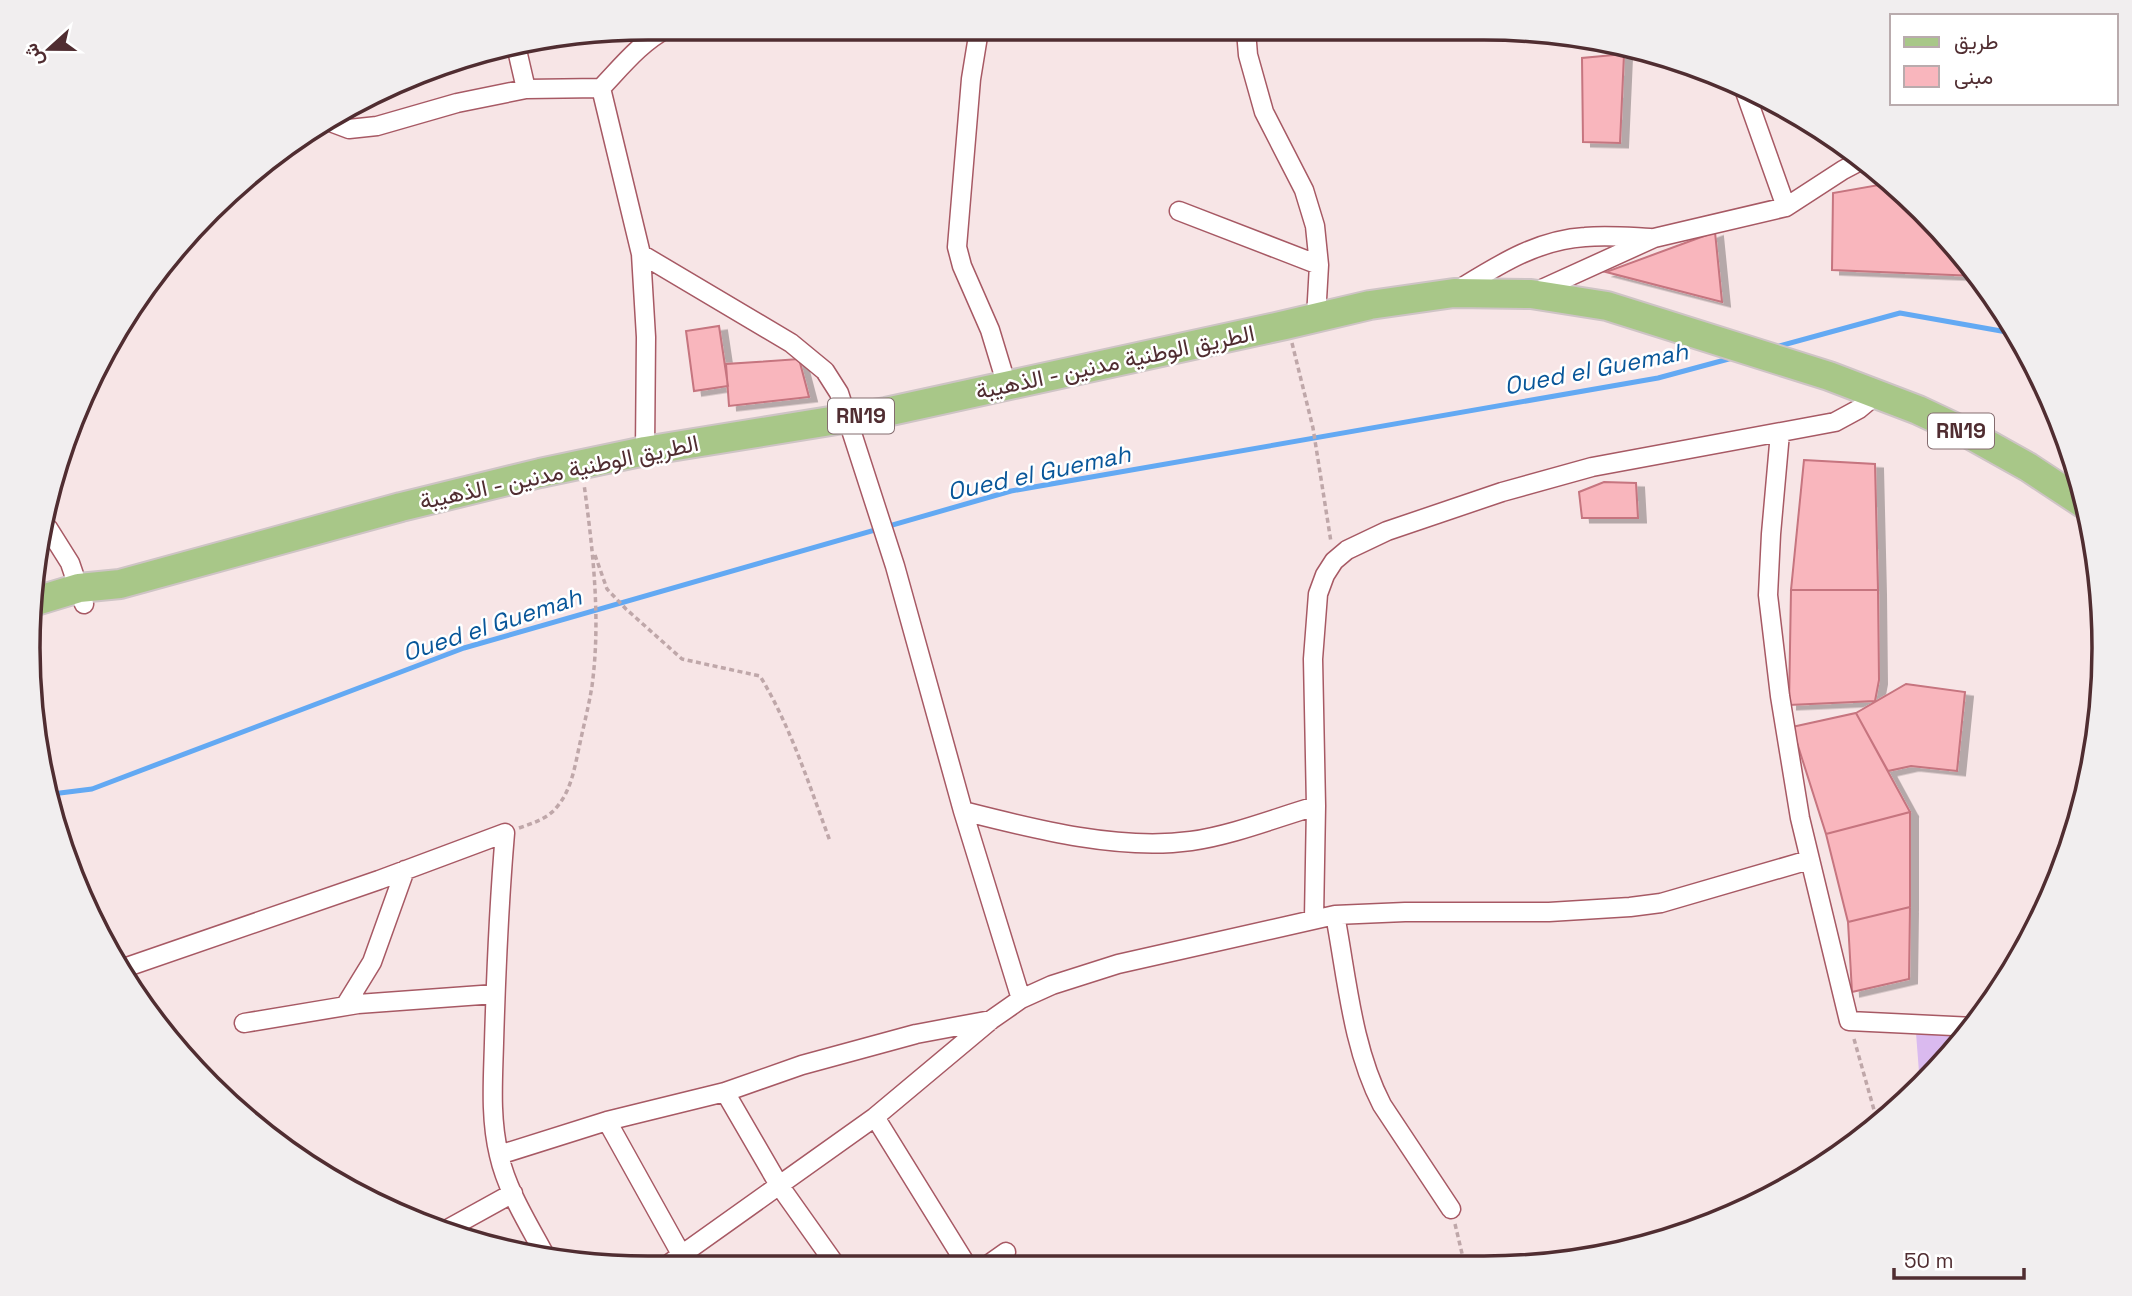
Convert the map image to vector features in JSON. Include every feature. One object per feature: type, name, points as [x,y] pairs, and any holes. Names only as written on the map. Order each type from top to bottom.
[{"type":"main road","name":"الطريق الوطنية مدنين - الذهيبة","points":[[42,614],[81,596],[120,584],[401,507],[581,464],[645,451],[849,419],[1285,325],[1370,304],[1454,293],[1531,294],[1607,306],[1829,376],[1969,434],[2028,467],[2072,496]]},
{"type":"main road","name":"الطريق الوطنية مدنين - الذهيبة","points":[[43,600],[81,596]]},
{"type":"street","points":[[338,126],[357,129],[457,103],[526,89],[601,88],[649,40]]},
{"type":"street","points":[[977,40],[971,79],[957,247],[962,266],[990,330],[1007,386]]},
{"type":"street","points":[[1247,40],[1248,55],[1264,113],[1304,190],[1315,226],[1319,265],[1316,317]]},
{"type":"street","points":[[518,55],[526,89]]},
{"type":"street","points":[[601,88],[641,254],[646,337],[645,451]]},
{"type":"street","points":[[1748,101],[1786,207]]},
{"type":"street","points":[[1531,294],[1654,238],[1786,207],[1853,165]]},
{"type":"street","points":[[1179,211],[1319,265]]},
{"type":"street","points":[[1454,293],[1504,262],[1552,242],[1585,237],[1654,238]]},
{"type":"street","points":[[641,254],[791,343],[812,359],[834,382],[849,419],[899,579],[963,811],[1021,999]]},
{"type":"street","points":[[1314,918],[1316,806],[1313,659],[1318,594],[1334,561],[1347,550],[1387,531],[1515,488],[1592,467],[1835,422],[1877,394]]},
{"type":"street","points":[[1780,433],[1770,534],[1768,595],[1786,734],[1809,860],[1849,1021],[1959,1026]]},
{"type":"street","points":[[51,533],[65,552],[81,596]]},
{"type":"street","points":[[963,811],[1094,839],[1156,844],[1214,836],[1316,806]]},
{"type":"street","points":[[130,966],[505,833],[495,995],[493,1103],[499,1155],[513,1193],[540,1246]]},
{"type":"street","points":[[686,1256],[875,1117],[991,1020],[1021,999],[1052,985],[1118,964],[1314,918],[1405,912],[1549,912],[1630,907],[1661,903],[1809,860]]},
{"type":"street","points":[[345,1006],[372,962],[405,870]]},
{"type":"street","points":[[1335,915],[1356,1029],[1373,1086],[1382,1105],[1451,1209]]},
{"type":"street","points":[[244,1023],[345,1006],[495,995]]},
{"type":"street","points":[[499,1155],[607,1121],[725,1092],[802,1065],[916,1034],[991,1020]]},
{"type":"street","points":[[725,1092],[779,1185],[829,1256]]},
{"type":"street","points":[[875,1117],[961,1256]]},
{"type":"street","points":[[607,1121],[676,1256]]},
{"type":"street","points":[[457,1224],[513,1193]]},
{"type":"street","points":[[1000,1256],[1006,1252]]},
{"type":"path","points":[[1285,325],[1295,351],[1310,417],[1334,561]]},
{"type":"path","points":[[505,833],[539,821],[563,799],[572,777],[592,686],[596,621],[593,550],[581,464]]},
{"type":"path","points":[[593,550],[607,589],[682,659],[760,676],[773,696],[793,742],[830,841]]},
{"type":"path","points":[[1849,1021],[1875,1113]]},
{"type":"path","points":[[1451,1209],[1463,1256]]},
{"type":"shaded area","points":[[1916,1033],[1952,1036],[1941,1049],[1919,1073]]},
{"type":"building","points":[[1615,55],[1624,57],[1620,143],[1583,142],[1582,58]]},
{"type":"building","points":[[1878,185],[1914,218],[1964,275],[1832,270],[1833,193]]},
{"type":"building","points":[[1715,232],[1722,302],[1606,272]]},
{"type":"building","points":[[719,326],[728,386],[694,391],[686,331]]},
{"type":"building","points":[[799,359],[809,397],[729,406],[726,364]]},
{"type":"building","points":[[1804,460],[1875,464],[1878,590],[1791,590]]},
{"type":"building","points":[[1604,482],[1636,483],[1638,518],[1582,518],[1579,492]]},
{"type":"building","points":[[1791,590],[1878,590],[1879,680],[1875,701],[1789,705]]},
{"type":"building","points":[[1906,684],[1965,692],[1957,771],[1911,766],[1888,771],[1856,713]]},
{"type":"building","points":[[1856,713],[1910,812],[1826,834],[1792,727]]},
{"type":"building","points":[[1910,812],[1910,907],[1848,922],[1826,834]]},
{"type":"building","points":[[1910,907],[1909,979],[1852,992],[1848,922]]},
{"type":"waterway","name":"Oued el Guemah","points":[[1776,347],[1900,313],[2002,331]]},
{"type":"waterway","name":"Oued el Guemah","points":[[58,793],[92,789],[464,648],[1011,491],[1658,378],[1736,357]]}]
